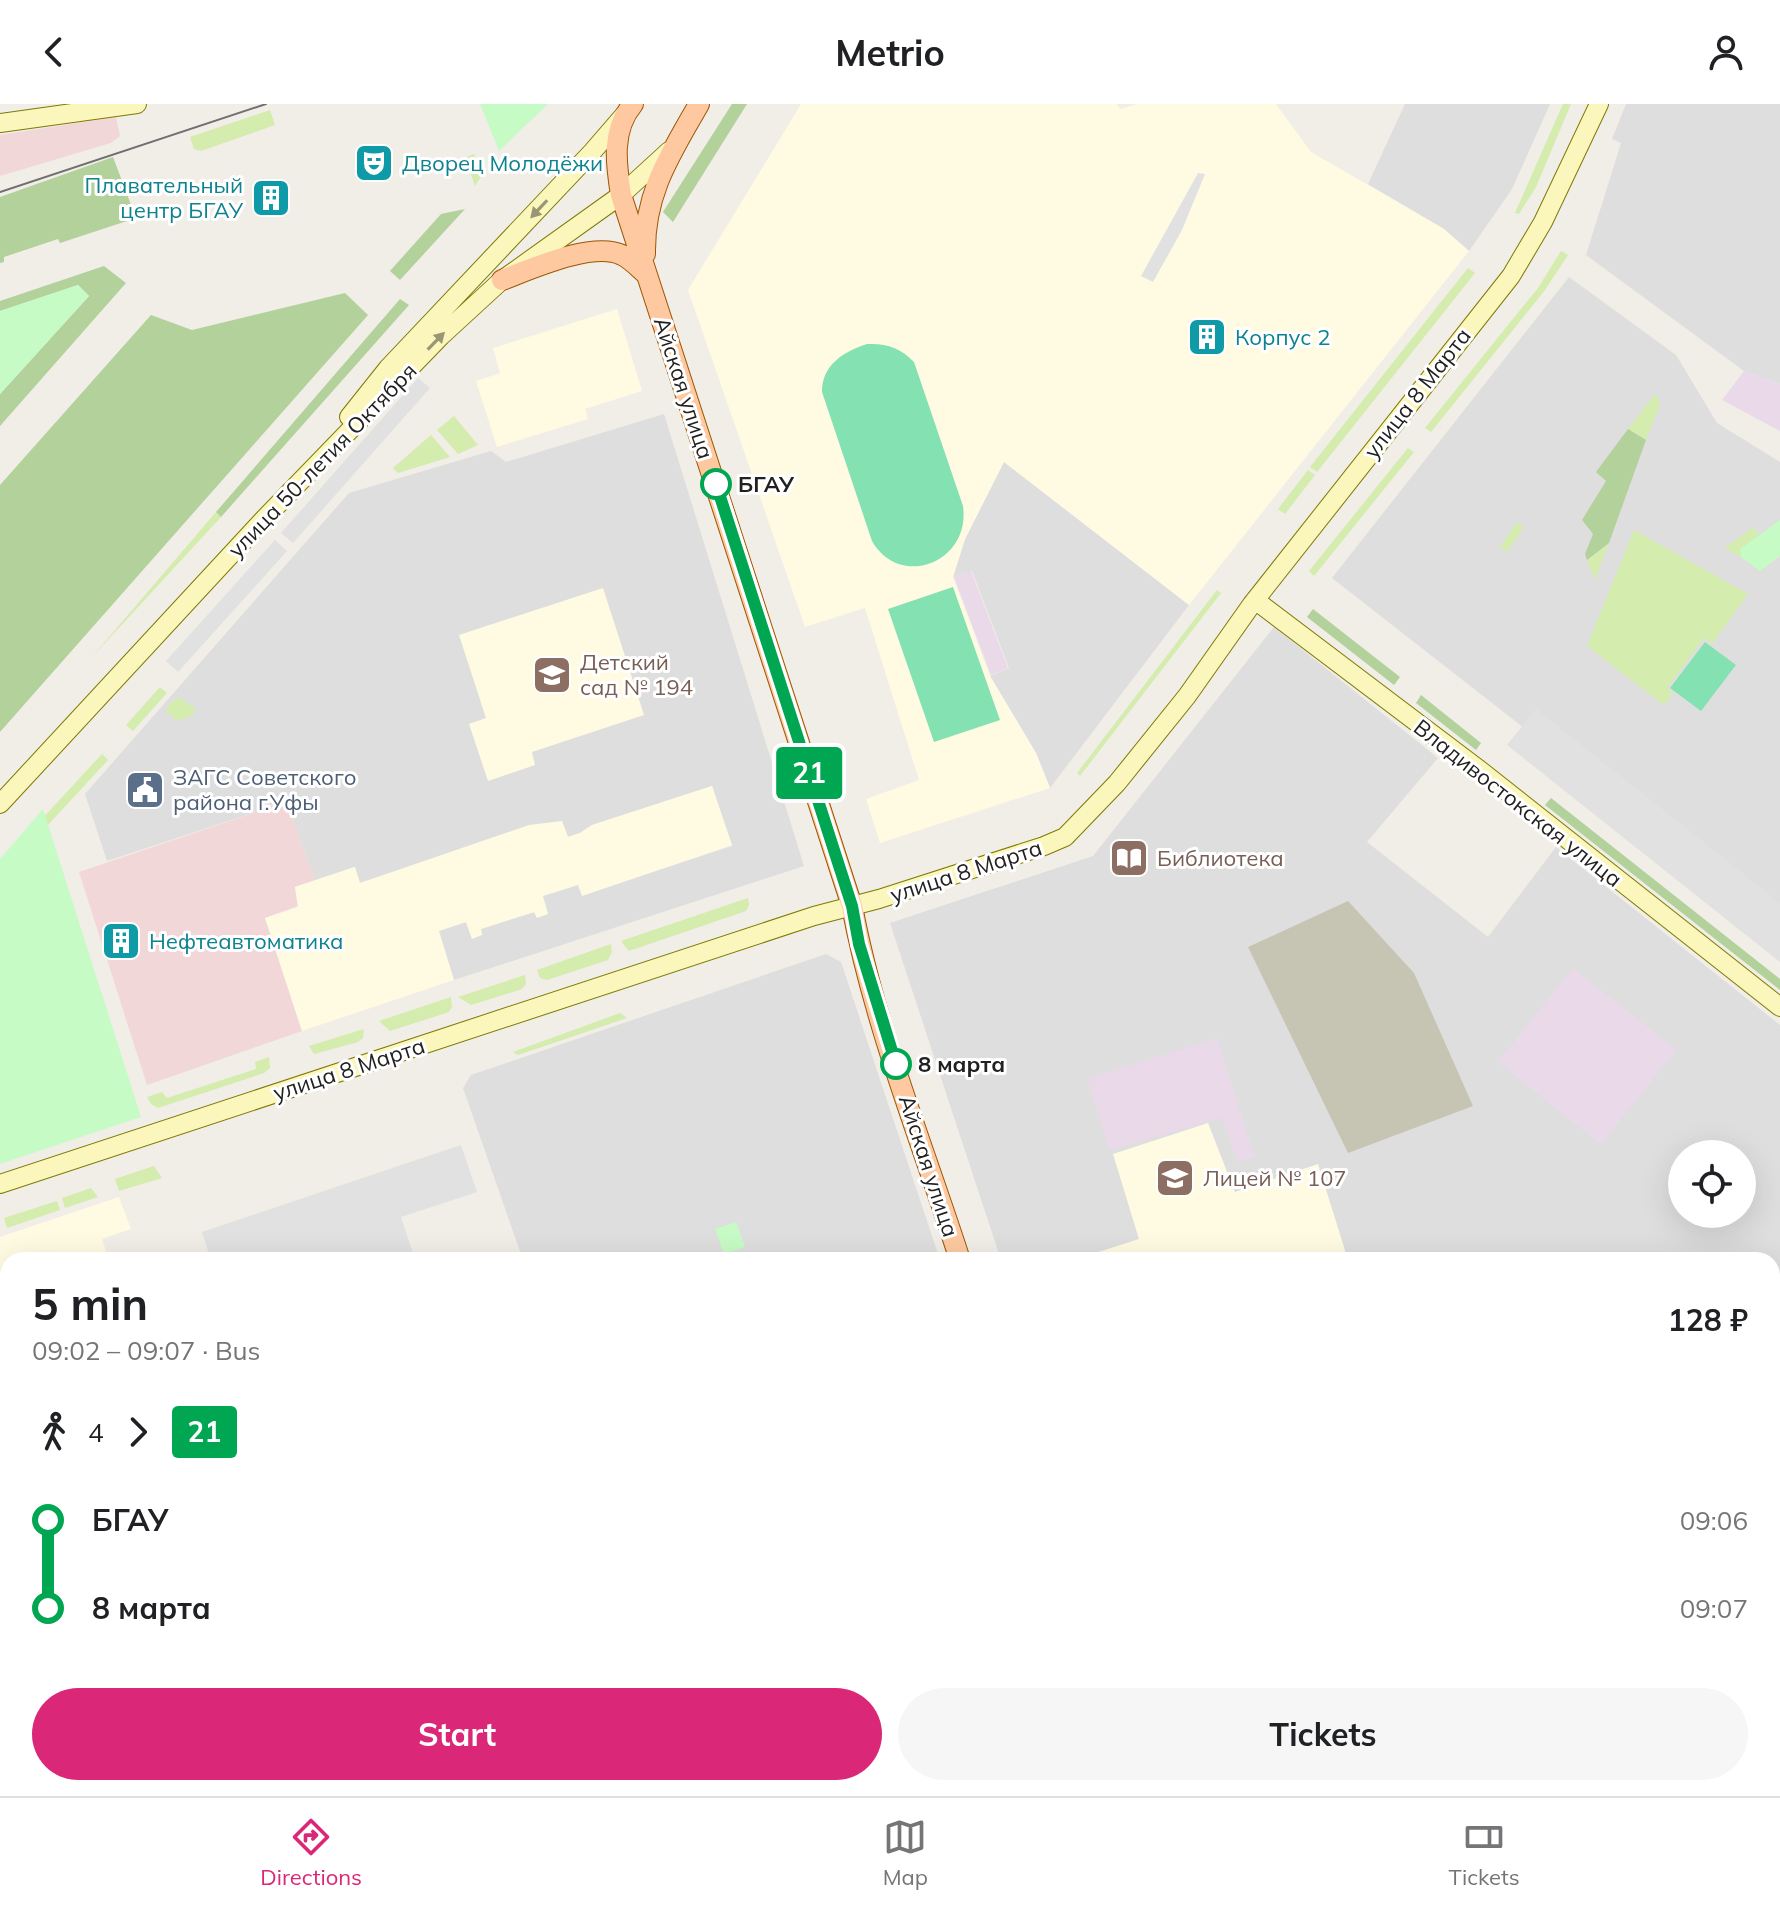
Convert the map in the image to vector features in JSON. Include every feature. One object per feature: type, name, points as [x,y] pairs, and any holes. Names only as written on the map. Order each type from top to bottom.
[{"type":"main road","points":[[0,123],[137,104]]},
{"type":"main road","points":[[678,140],[688,113],[687,104]]},
{"type":"main road","name":"улица 50-летия Октября","points":[[646,274],[648,211],[652,193],[699,104]]},
{"type":"main road","name":"улица 8 Марта","points":[[0,1184],[814,916],[1065,837],[1117,783],[1187,696],[1255,600],[1511,276],[1543,222],[1599,104]]},
{"type":"main road","points":[[284,497],[388,368],[593,151],[630,106]]},
{"type":"main road","name":"Айская улица","points":[[630,106],[619,129],[617,144],[621,195],[852,906],[859,944],[881,1019],[957,1252]]},
{"type":"main road","name":"улица 50-летия Октября","points":[[0,804],[284,497],[441,336],[502,280],[621,195],[678,140]]},
{"type":"main road","points":[[502,280],[555,261],[601,251],[620,253],[646,274]]},
{"type":"main road","name":"Владивостокская улица","points":[[1255,600],[1481,771],[1780,1007]]},
{"type":"shaded area","points":[[801,104],[1117,104],[1120,109],[1137,104],[1276,104],[1311,152],[1444,229],[1469,251],[1189,605],[1004,462],[965,539],[953,577],[990,676],[1036,753],[1050,788],[880,843],[866,799],[919,780],[865,608],[805,627],[688,290]]},
{"type":"shaded area","points":[[1405,104],[1550,104],[1512,189],[1469,251],[1444,229],[1368,184]]},
{"type":"shaded area","points":[[1626,104],[1780,104],[1780,384],[1744,371],[1586,255],[1621,143],[1612,139]]},
{"type":"shaded area","points":[[116,117],[120,136],[111,143],[0,176],[0,135]]},
{"type":"shaded area","points":[[1198,173],[1205,174],[1182,230],[1153,282],[1141,276]]},
{"type":"shaded area","points":[[1569,277],[1676,355],[1717,423],[1780,462],[1780,928],[1332,578]]},
{"type":"shaded area","points":[[617,309],[642,391],[585,409],[588,419],[497,447],[476,381],[500,373],[493,348]]},
{"type":"shaded area","points":[[1744,371],[1780,384],[1780,431],[1722,400]]},
{"type":"shaded area","points":[[418,378],[430,388],[293,543],[281,533]]},
{"type":"shaded area","points":[[664,414],[804,866],[454,980],[438,931],[466,922],[472,938],[482,935],[480,929],[535,912],[548,914],[542,896],[579,884],[583,895],[732,846],[712,786],[592,825],[568,837],[562,821],[359,883],[354,867],[315,880],[286,802],[107,861],[85,794],[349,493],[491,451],[506,462]]},
{"type":"shaded area","points":[[1004,462],[1189,605],[1050,788],[1036,753],[990,676],[1009,668],[972,571],[953,577],[965,539]]},
{"type":"shaded area","points":[[275,540],[287,551],[178,672],[166,661]]},
{"type":"shaded area","points":[[971,571],[1008,668],[991,675],[954,577]]},
{"type":"shaded area","name":"Детский сад № 194","points":[[603,588],[644,715],[532,752],[535,765],[488,781],[469,724],[486,718],[459,635]]},
{"type":"shaded area","points":[[1274,627],[1438,758],[1367,842],[1488,937],[1556,847],[1780,1025],[1780,1252],[998,1252],[890,923],[1093,856]],"holes":[[[1223,1118],[1254,1156],[1238,1161]]]},
{"type":"shaded area","points":[[1536,709],[1780,903],[1780,962],[1507,745]]},
{"type":"shaded area","points":[[712,786],[732,845],[582,896],[578,885],[543,896],[548,914],[537,918],[534,912],[481,929],[482,935],[472,939],[466,922],[439,931],[454,980],[302,1031],[265,918],[298,907],[295,887],[355,867],[360,883],[529,825],[562,821],[568,837],[592,825]]},
{"type":"shaded area","points":[[286,802],[315,880],[295,887],[298,906],[265,918],[302,1031],[147,1085],[79,872]]},
{"type":"shaded area","points":[[1348,901],[1414,973],[1473,1106],[1348,1153],[1248,947]]},
{"type":"shaded area","points":[[826,954],[841,962],[937,1252],[520,1252],[463,1088],[471,1075]]},
{"type":"shaded area","points":[[1573,968],[1676,1050],[1601,1144],[1498,1062]]},
{"type":"shaded area","points":[[1217,1038],[1254,1156],[1238,1161],[1222,1118],[1110,1150],[1087,1079]]},
{"type":"shaded area","name":"Лицей № 107","points":[[1208,1123],[1235,1192],[1318,1164],[1346,1252],[1098,1252],[1139,1239],[1113,1154]]},
{"type":"shaded area","points":[[461,1145],[477,1192],[401,1217],[412,1252],[208,1252],[202,1232]]},
{"type":"shaded area","points":[[119,1197],[131,1229],[102,1239],[106,1252],[0,1252],[0,1237]]},
{"type":"green space","points":[[480,104],[548,104],[499,151]]},
{"type":"green space","points":[[732,104],[747,104],[673,222],[663,212]]},
{"type":"green space","points":[[1563,104],[1571,104],[1536,187],[1519,214],[1515,213]]},
{"type":"green space","points":[[270,110],[275,125],[201,151],[194,149],[190,137]]},
{"type":"green space","points":[[474,154],[482,175],[475,186],[465,158]]},
{"type":"green space","points":[[113,157],[136,218],[60,243],[58,239],[4,257],[4,262],[0,263],[0,197]]},
{"type":"green space","points":[[465,209],[400,280],[390,271],[441,214]]},
{"type":"green space","points":[[1561,251],[1568,255],[1545,290],[1431,432],[1425,428],[1538,288]]},
{"type":"green space","points":[[104,266],[126,283],[0,426],[0,394],[89,296],[78,285],[0,311],[0,301]]},
{"type":"green space","points":[[1468,268],[1475,273],[1317,472],[1310,467]]},
{"type":"green space","points":[[78,285],[89,296],[0,394],[0,311]]},
{"type":"green space","points":[[345,293],[368,315],[0,732],[0,485],[151,315],[192,330]]},
{"type":"green space","points":[[400,299],[409,305],[221,517],[216,512]]},
{"type":"green space","points":[[867,344],[893,347],[914,362],[963,506],[963,526],[956,542],[945,555],[931,563],[915,566],[899,564],[884,556],[872,541],[822,392],[830,367],[850,351]]},
{"type":"green space","points":[[1656,393],[1660,405],[1646,440],[1628,429]]},
{"type":"green space","points":[[454,416],[478,445],[458,454],[437,430]]},
{"type":"green space","points":[[1628,429],[1646,440],[1609,543],[1587,560],[1585,554],[1593,534],[1582,520],[1606,481],[1596,472]]},
{"type":"green space","points":[[431,435],[450,457],[398,473],[393,468]]},
{"type":"green space","points":[[1408,448],[1414,452],[1314,576],[1309,571]]},
{"type":"green space","points":[[1308,470],[1315,475],[1285,514],[1278,509]]},
{"type":"green space","points":[[216,512],[221,517],[92,657]]},
{"type":"green space","points":[[1780,520],[1780,556],[1760,571],[1741,557],[1740,549]]},
{"type":"green space","points":[[1517,522],[1524,527],[1507,552],[1500,547]]},
{"type":"green space","points":[[1753,527],[1759,535],[1741,549],[1741,557],[1725,548]]},
{"type":"green space","points":[[1634,530],[1748,594],[1712,644],[1704,638],[1667,688],[1673,693],[1664,705],[1587,646]]},
{"type":"green space","points":[[1609,543],[1595,580],[1587,560]]},
{"type":"green space","points":[[953,587],[1000,720],[934,742],[888,609]]},
{"type":"green space","points":[[1217,590],[1221,593],[1080,776],[1077,773]]},
{"type":"green space","points":[[1313,609],[1400,677],[1394,685],[1307,617]]},
{"type":"green space","points":[[1705,642],[1736,665],[1701,711],[1670,688]]},
{"type":"green space","points":[[160,687],[167,693],[133,731],[126,725]]},
{"type":"green space","points":[[1421,695],[1481,743],[1476,750],[1416,703]]},
{"type":"green space","points":[[180,698],[196,708],[191,716],[177,721],[165,710]]},
{"type":"green space","points":[[102,754],[108,760],[47,826],[41,820]]},
{"type":"green space","points":[[1551,798],[1780,979],[1780,990],[1545,805]]},
{"type":"green space","points":[[43,809],[141,1117],[0,1164],[0,859]]},
{"type":"green space","points":[[748,898],[746,911],[629,951],[621,941]]},
{"type":"green space","points":[[611,944],[612,952],[608,960],[547,980],[540,978],[537,970]]},
{"type":"green space","points":[[525,975],[526,984],[522,989],[471,1005],[458,997]]},
{"type":"green space","points":[[451,997],[449,1012],[390,1031],[379,1021]]},
{"type":"green space","points":[[620,1013],[627,1018],[518,1055],[513,1052]]},
{"type":"green space","points":[[364,1029],[363,1038],[358,1042],[314,1054],[309,1046]]},
{"type":"green space","points":[[269,1057],[270,1068],[264,1073],[158,1108],[147,1097],[162,1092],[167,1098],[256,1069],[255,1062]]},
{"type":"green space","points":[[154,1166],[162,1178],[119,1191],[115,1179]]},
{"type":"green space","points":[[91,1188],[98,1197],[65,1208],[62,1198]]},
{"type":"green space","points":[[57,1201],[60,1210],[7,1228],[4,1218]]},
{"type":"green space","points":[[736,1222],[745,1247],[723,1252],[715,1229]]},
{"type":"tram line","points":[[0,192],[266,104]]},
{"type":"bus line","name":"21","points":[[716,484],[852,906],[859,944],[896,1064]]},
{"type":"place","name":"Дворец Молодёжи","points":[[374,163]]},
{"type":"place","name":"Плавательный центр БГАУ","points":[[271,198]]},
{"type":"place","name":"Корпус 2","points":[[1207,337]]},
{"type":"place","name":"БГАУ","points":[[716,484]]},
{"type":"place","name":"Детский сад № 194","points":[[552,675]]},
{"type":"place","name":"ЗАГС Советского района г.Уфы","points":[[145,790]]},
{"type":"place","name":"Библиотека","points":[[1129,858]]},
{"type":"place","name":"Нефтеавтоматика","points":[[121,941]]},
{"type":"place","name":"8 марта","points":[[896,1064]]},
{"type":"place","name":"Лицей № 107","points":[[1175,1178]]}]
